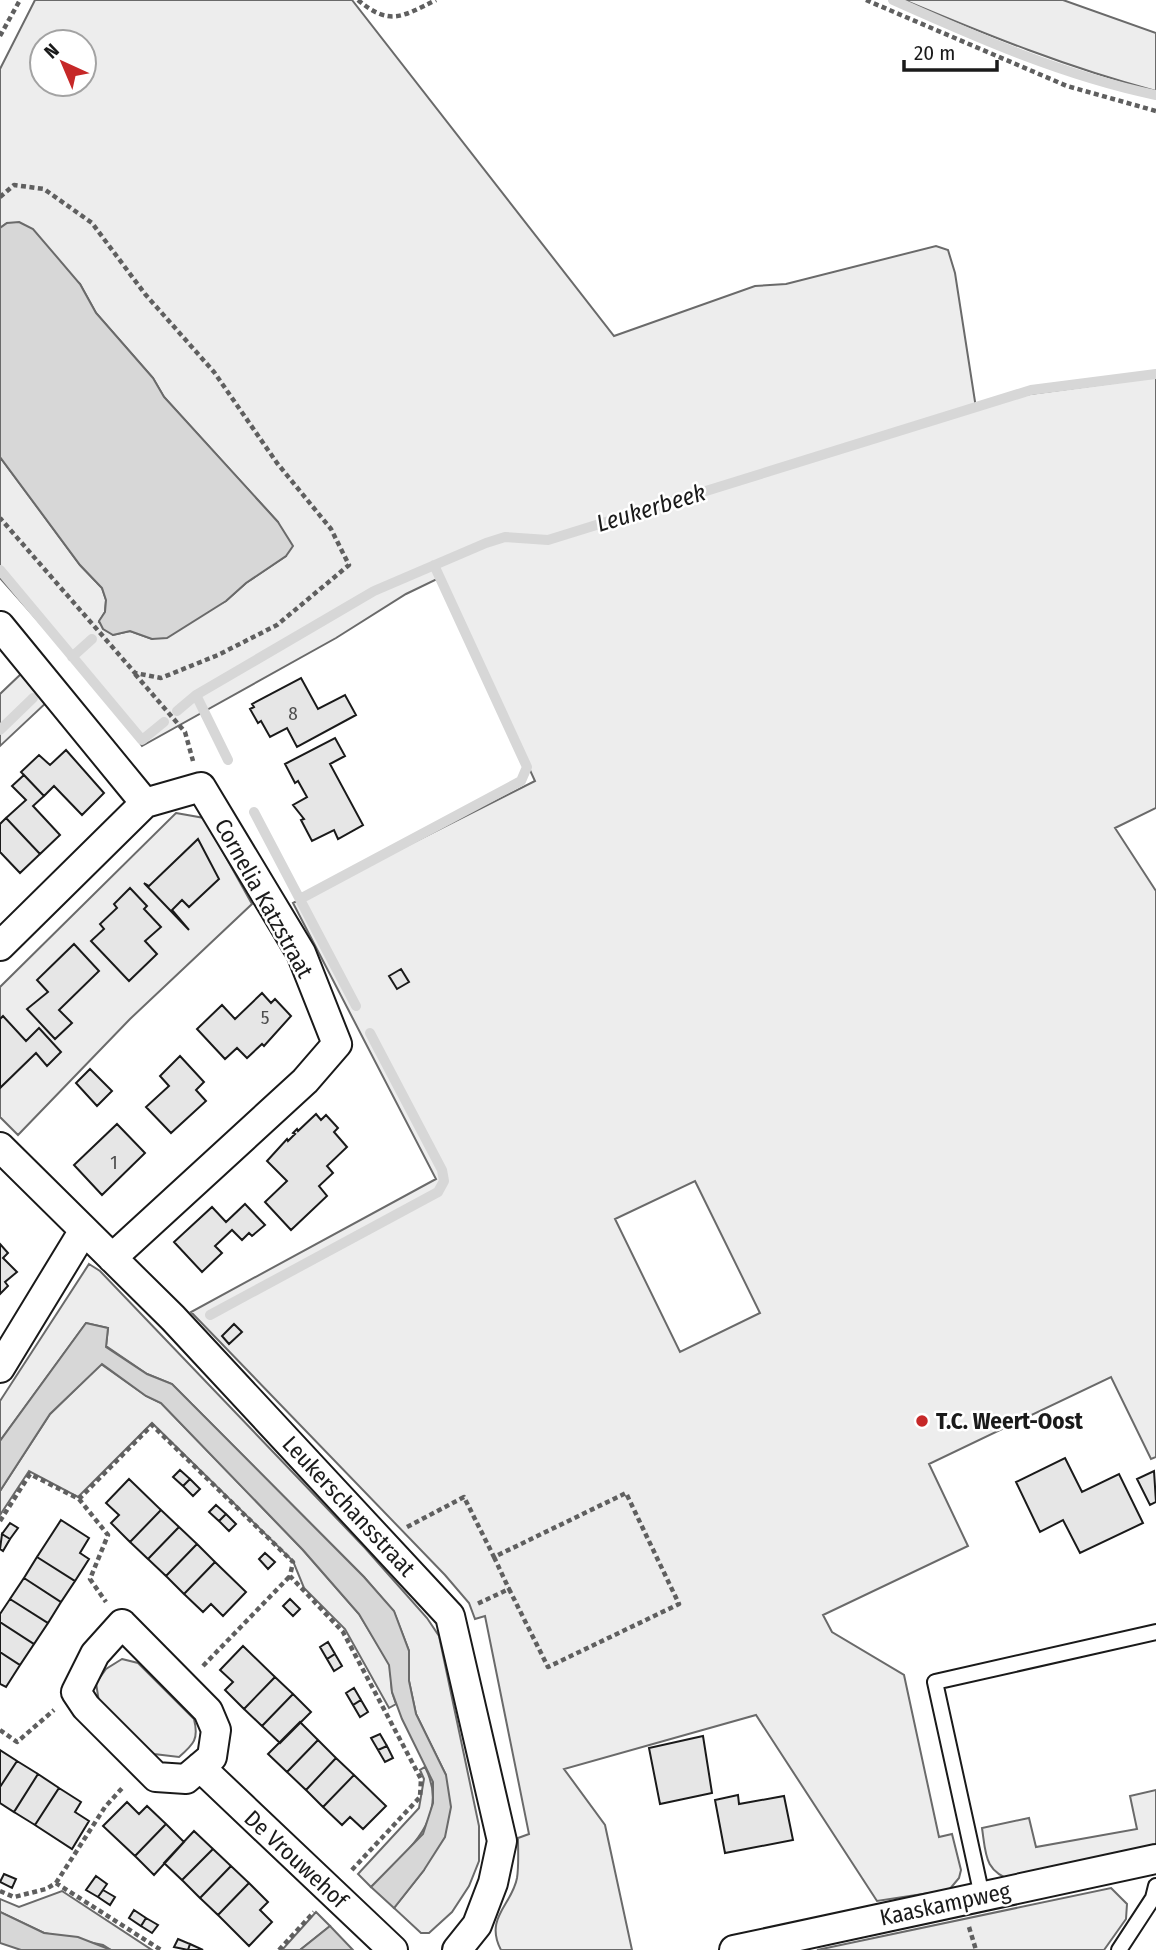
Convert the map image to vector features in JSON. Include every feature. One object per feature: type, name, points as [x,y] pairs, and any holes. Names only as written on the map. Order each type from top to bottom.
[{"type":"street","points":[[0,626],[145,803]]},
{"type":"street","name":"Cornelia Katzstraat","points":[[0,946],[145,803],[201,787],[300,953],[337,1044],[305,1081],[112,1258]]},
{"type":"street","name":"Leukerschansstraat","points":[[0,1147],[173,1318],[450,1616],[502,1841],[493,1883],[477,1925],[457,1950]]},
{"type":"street","points":[[0,1368],[84,1230]]},
{"type":"street","points":[[122,1624],[208,1711],[216,1730],[212,1757],[186,1779],[156,1777],[86,1707],[76,1692],[95,1654],[122,1624]]},
{"type":"street","name":"De Vrouwehof","points":[[200,1767],[393,1950]]},
{"type":"street","name":"Kaaskampweg","points":[[734,1950],[1156,1859]]},
{"type":"lane","points":[[982,1896],[935,1682],[1156,1632]]},
{"type":"lane","points":[[1119,1950],[1153,1898],[1156,1886]]},
{"type":"path","points":[[0,36],[20,0]]},
{"type":"path","points":[[358,0],[383,16],[401,18],[436,0]]},
{"type":"path","points":[[866,0],[1067,86],[1156,111]]},
{"type":"path","points":[[0,197],[14,185],[44,189],[92,223],[145,294],[214,372],[277,463],[331,529],[349,565],[277,625],[218,655],[161,678],[135,673]]},
{"type":"path","points":[[0,518],[185,732]]},
{"type":"path","points":[[79,1499],[152,1425],[293,1562],[290,1576],[183,1686]]},
{"type":"path","points":[[0,1521],[30,1474],[79,1499],[108,1535],[90,1579],[122,1624]]},
{"type":"path","points":[[380,1540],[464,1497],[548,1667],[679,1604],[626,1493],[494,1557]]},
{"type":"path","points":[[279,1950],[420,1797],[421,1779],[343,1632],[290,1576]]},
{"type":"path","points":[[450,1616],[509,1589]]},
{"type":"path","points":[[0,1730],[17,1742],[76,1692]]},
{"type":"path","points":[[0,1891],[14,1897],[46,1889],[56,1883],[105,1807],[144,1765]]},
{"type":"path","points":[[56,1883],[161,1950]]},
{"type":"shaded area","points":[[35,0],[352,0],[614,336],[755,286],[786,284],[936,246],[948,250],[955,273],[976,408],[1030,394],[1156,377],[1156,808],[1115,828],[1156,891],[1156,1457],[1151,1459],[1111,1377],[929,1464],[968,1546],[823,1615],[832,1632],[904,1675],[939,1837],[952,1834],[961,1870],[959,1878],[949,1890],[877,1901],[756,1715],[564,1769],[605,1825],[632,1950],[501,1950],[497,1939],[497,1920],[517,1878],[518,1838],[529,1834],[485,1616],[475,1619],[469,1603],[445,1575],[191,1312],[436,1179],[293,903],[535,781],[441,577],[406,594],[336,638],[142,746],[120,713],[0,578],[0,457],[80,565],[102,588],[106,600],[105,612],[99,622],[113,635],[130,631],[152,639],[226,601],[246,583],[286,556],[278,522],[164,397],[153,378],[96,313],[80,284],[7,223],[0,228],[0,69]],"holes":[[[695,1181],[760,1313],[680,1352],[615,1219]]]},
{"type":"shaded area","points":[[904,0],[1063,0],[1156,33],[1156,91],[1028,50]]},
{"type":"shaded area","points":[[19,222],[33,229],[80,284],[96,313],[153,378],[164,397],[278,522],[293,546],[286,556],[246,583],[226,601],[167,638],[152,639],[130,631],[113,635],[103,629],[99,621],[105,612],[106,600],[102,588],[80,565],[0,457],[0,228],[7,223]]},
{"type":"shaded area","points":[[23,672],[48,701],[0,746],[0,694]]},
{"type":"shaded area","points":[[176,813],[204,818],[252,904],[130,1019],[18,1135],[0,1117],[0,987]]},
{"type":"shaded area","points":[[89,1264],[100,1271],[365,1548],[427,1618],[439,1636],[479,1826],[479,1861],[469,1886],[452,1912],[429,1933],[421,1933],[394,1908],[424,1870],[446,1775],[416,1714],[409,1681],[409,1651],[394,1612],[364,1577],[172,1384],[147,1374],[106,1346],[108,1328],[86,1323],[0,1441],[0,1401]]},
{"type":"shaded area","points":[[86,1323],[108,1328],[106,1347],[147,1374],[172,1384],[364,1577],[394,1611],[409,1651],[409,1681],[416,1714],[446,1775],[451,1807],[445,1837],[424,1870],[394,1908],[371,1887],[423,1834],[433,1803],[433,1782],[402,1719],[392,1692],[389,1665],[359,1614],[303,1550],[161,1403],[146,1396],[102,1364],[50,1414],[0,1491],[0,1441]]},
{"type":"shaded area","points":[[101,1364],[146,1396],[161,1403],[303,1550],[359,1614],[390,1665],[392,1692],[396,1704],[389,1708],[345,1629],[304,1588],[293,1561],[152,1423],[78,1497],[29,1471],[0,1515],[0,1491],[50,1414]]},
{"type":"shaded area","points":[[122,1659],[138,1663],[194,1719],[194,1741],[179,1757],[154,1754],[99,1702],[96,1683],[106,1669]]},
{"type":"shaded area","points":[[425,1767],[432,1786],[433,1803],[428,1819],[410,1848],[371,1887],[358,1874],[419,1808],[424,1779],[420,1770]]},
{"type":"shaded area","points":[[1156,1790],[1156,1850],[1013,1881],[996,1872],[988,1861],[982,1828],[1029,1818],[1036,1847],[1137,1829],[1130,1796]]},
{"type":"shaded area","points":[[1111,1888],[1127,1904],[1126,1919],[1104,1950],[817,1950]]},
{"type":"shaded area","points":[[62,1891],[152,1950],[111,1950],[103,1945],[44,1933],[0,1912],[0,1899],[19,1907]]},
{"type":"shaded area","points":[[0,1912],[44,1933],[78,1937],[111,1950],[21,1950],[0,1943]]},
{"type":"shaded area","points":[[316,1912],[330,1926],[300,1950],[282,1950]]},
{"type":"shaded area","points":[[330,1926],[353,1950],[300,1950]]},
{"type":"building","points":[[301,678],[318,709],[345,695],[356,715],[297,747],[287,728],[270,737],[250,709],[254,707],[252,704]]},
{"type":"building","points":[[335,738],[345,756],[330,764],[363,825],[338,839],[334,830],[312,841],[301,820],[304,819],[293,805],[307,797],[298,781],[295,783],[285,764]]},
{"type":"building","points":[[66,750],[104,793],[82,815],[54,786],[44,796],[21,772],[39,755],[50,765]]},
{"type":"building","points":[[24,775],[44,796],[33,806],[60,835],[40,854],[6,818],[26,800],[12,786]]},
{"type":"building","points":[[6,818],[40,854],[20,873],[0,852],[0,824]]},
{"type":"building","points":[[198,839],[219,879],[189,907],[182,900],[172,910],[189,930],[144,883],[149,886]]},
{"type":"building","points":[[130,888],[147,906],[144,909],[161,927],[145,941],[157,954],[129,981],[91,941],[104,929],[100,924],[117,908],[114,904]]},
{"type":"building","points":[[74,944],[99,971],[59,1010],[72,1023],[55,1039],[27,1009],[48,992],[37,980]]},
{"type":"building","points":[[401,969],[409,982],[397,989],[389,976]]},
{"type":"building","points":[[262,993],[271,1003],[275,999],[291,1016],[264,1046],[262,1044],[247,1058],[237,1048],[225,1059],[197,1029],[222,1005],[235,1019]]},
{"type":"building","points":[[3,1016],[26,1041],[39,1028],[61,1052],[47,1066],[36,1053],[0,1088],[0,1019]]},
{"type":"building","points":[[180,1056],[204,1082],[196,1090],[206,1101],[171,1133],[146,1107],[169,1086],[160,1076]]},
{"type":"building","points":[[90,1069],[112,1091],[97,1106],[76,1083]]},
{"type":"building","points":[[316,1114],[321,1120],[326,1115],[338,1128],[334,1132],[347,1147],[327,1166],[333,1173],[319,1186],[327,1196],[291,1230],[265,1202],[287,1181],[267,1161],[297,1129],[298,1131]]},
{"type":"building","points":[[117,1124],[145,1153],[102,1195],[74,1165]]},
{"type":"building","points":[[245,1204],[265,1225],[252,1236],[249,1233],[242,1240],[232,1230],[215,1246],[222,1253],[202,1272],[174,1242],[212,1207],[226,1222]]},
{"type":"building","points":[[0,1244],[8,1253],[3,1258],[17,1272],[5,1282],[8,1286],[0,1294]]},
{"type":"building","points":[[234,1324],[242,1332],[229,1344],[222,1336]]},
{"type":"building","points":[[1065,1458],[1082,1492],[1119,1474],[1143,1523],[1080,1553],[1063,1520],[1040,1532],[1016,1482]]},
{"type":"building","points":[[180,1470],[190,1479],[183,1486],[173,1477]]},
{"type":"building","points":[[1154,1471],[1156,1502],[1150,1505],[1137,1479]]},
{"type":"building","points":[[129,1479],[161,1510],[130,1542],[111,1523],[119,1515],[106,1503]]},
{"type":"building","points":[[190,1479],[200,1489],[193,1496],[183,1486]]},
{"type":"building","points":[[216,1505],[226,1514],[219,1521],[209,1512]]},
{"type":"building","points":[[161,1510],[179,1527],[148,1559],[130,1542]]},
{"type":"building","points":[[226,1514],[236,1524],[229,1531],[219,1521]]},
{"type":"building","points":[[61,1520],[89,1538],[80,1553],[89,1559],[75,1581],[37,1557]]},
{"type":"building","points":[[10,1523],[18,1528],[10,1539],[2,1534]]},
{"type":"building","points":[[179,1527],[197,1544],[166,1576],[148,1559]]},
{"type":"building","points":[[2,1534],[10,1539],[3,1551],[0,1549]]},
{"type":"building","points":[[197,1544],[215,1562],[184,1594],[166,1576]]},
{"type":"building","points":[[265,1553],[275,1562],[268,1569],[259,1559]]},
{"type":"building","points":[[37,1557],[75,1581],[61,1602],[24,1578]]},
{"type":"building","points":[[215,1562],[246,1592],[223,1616],[211,1604],[203,1612],[184,1594]]},
{"type":"building","points":[[24,1578],[61,1602],[48,1623],[10,1599]]},
{"type":"building","points":[[10,1599],[48,1623],[34,1644],[0,1622],[0,1614]]},
{"type":"building","points":[[290,1599],[300,1609],[293,1616],[283,1606]]},
{"type":"building","points":[[0,1622],[34,1644],[20,1665],[0,1652]]},
{"type":"building","points":[[328,1642],[335,1654],[327,1659],[320,1647]]},
{"type":"building","points":[[243,1646],[275,1677],[244,1709],[225,1690],[233,1682],[220,1670]]},
{"type":"building","points":[[0,1652],[20,1665],[6,1687],[0,1684]]},
{"type":"building","points":[[335,1654],[342,1666],[334,1671],[327,1659]]},
{"type":"building","points":[[275,1677],[293,1694],[262,1726],[244,1709]]},
{"type":"building","points":[[354,1688],[361,1700],[353,1705],[346,1693]]},
{"type":"building","points":[[293,1694],[311,1712],[280,1743],[262,1726]]},
{"type":"building","points":[[361,1700],[368,1712],[360,1717],[353,1705]]},
{"type":"building","points":[[300,1722],[318,1740],[287,1772],[268,1754]]},
{"type":"building","points":[[380,1734],[387,1746],[378,1750],[371,1738]]},
{"type":"building","points":[[703,1736],[712,1793],[660,1804],[649,1748]]},
{"type":"building","points":[[318,1740],[336,1758],[306,1790],[287,1772]]},
{"type":"building","points":[[387,1746],[393,1758],[385,1762],[378,1750]]},
{"type":"building","points":[[0,1750],[17,1761],[0,1787]]},
{"type":"building","points":[[336,1758],[354,1775],[323,1807],[306,1790]]},
{"type":"building","points":[[17,1761],[38,1774],[14,1812],[0,1803],[0,1787]]},
{"type":"building","points":[[38,1774],[59,1788],[35,1825],[14,1812]]},
{"type":"building","points":[[354,1775],[386,1806],[363,1829],[350,1817],[342,1825],[323,1807]]},
{"type":"building","points":[[59,1788],[81,1802],[75,1812],[89,1821],[72,1849],[35,1825]]},
{"type":"building","points":[[738,1795],[739,1804],[784,1796],[793,1840],[725,1853],[715,1800]]},
{"type":"building","points":[[127,1802],[139,1814],[147,1806],[166,1824],[135,1856],[103,1826]]},
{"type":"building","points":[[166,1824],[184,1842],[154,1875],[135,1856]]},
{"type":"building","points":[[194,1831],[213,1849],[182,1880],[164,1863]]},
{"type":"building","points":[[213,1849],[231,1866],[200,1898],[182,1880]]},
{"type":"building","points":[[231,1866],[249,1883],[218,1915],[200,1898]]},
{"type":"building","points":[[4,1874],[16,1879],[12,1888],[0,1882]]},
{"type":"building","points":[[96,1876],[107,1884],[98,1897],[86,1890]]},
{"type":"building","points":[[249,1883],[268,1902],[260,1910],[272,1922],[249,1946],[218,1915]]},
{"type":"building","points":[[103,1890],[115,1897],[110,1905],[98,1897]]},
{"type":"building","points":[[134,1910],[146,1918],[141,1926],[129,1918]]},
{"type":"building","points":[[146,1918],[158,1925],[152,1933],[141,1926]]},
{"type":"building","points":[[178,1939],[190,1944],[188,1950],[174,1947]]},
{"type":"building","points":[[190,1944],[203,1950],[188,1950]]},
{"type":"waterway","points":[[893,0],[989,42],[1055,67],[1156,95]]},
{"type":"waterway","name":"Leukerbeek","points":[[177,711],[196,695],[374,591],[486,543],[505,537],[548,540],[1031,390],[1156,374]]},
{"type":"waterway","points":[[300,899],[521,781],[527,767],[434,565]]},
{"type":"waterway","points":[[0,570],[142,740],[164,722]]},
{"type":"waterway","points":[[72,657],[92,639]]},
{"type":"waterway","points":[[196,695],[228,760]]},
{"type":"waterway","points":[[0,730],[33,698]]},
{"type":"waterway","points":[[254,812],[356,1006]]},
{"type":"waterway","points":[[210,1315],[438,1192],[444,1181],[442,1170],[370,1033]]},
{"type":"place","name":"T.C. Weert-Oost","points":[[922,1421]]}]
